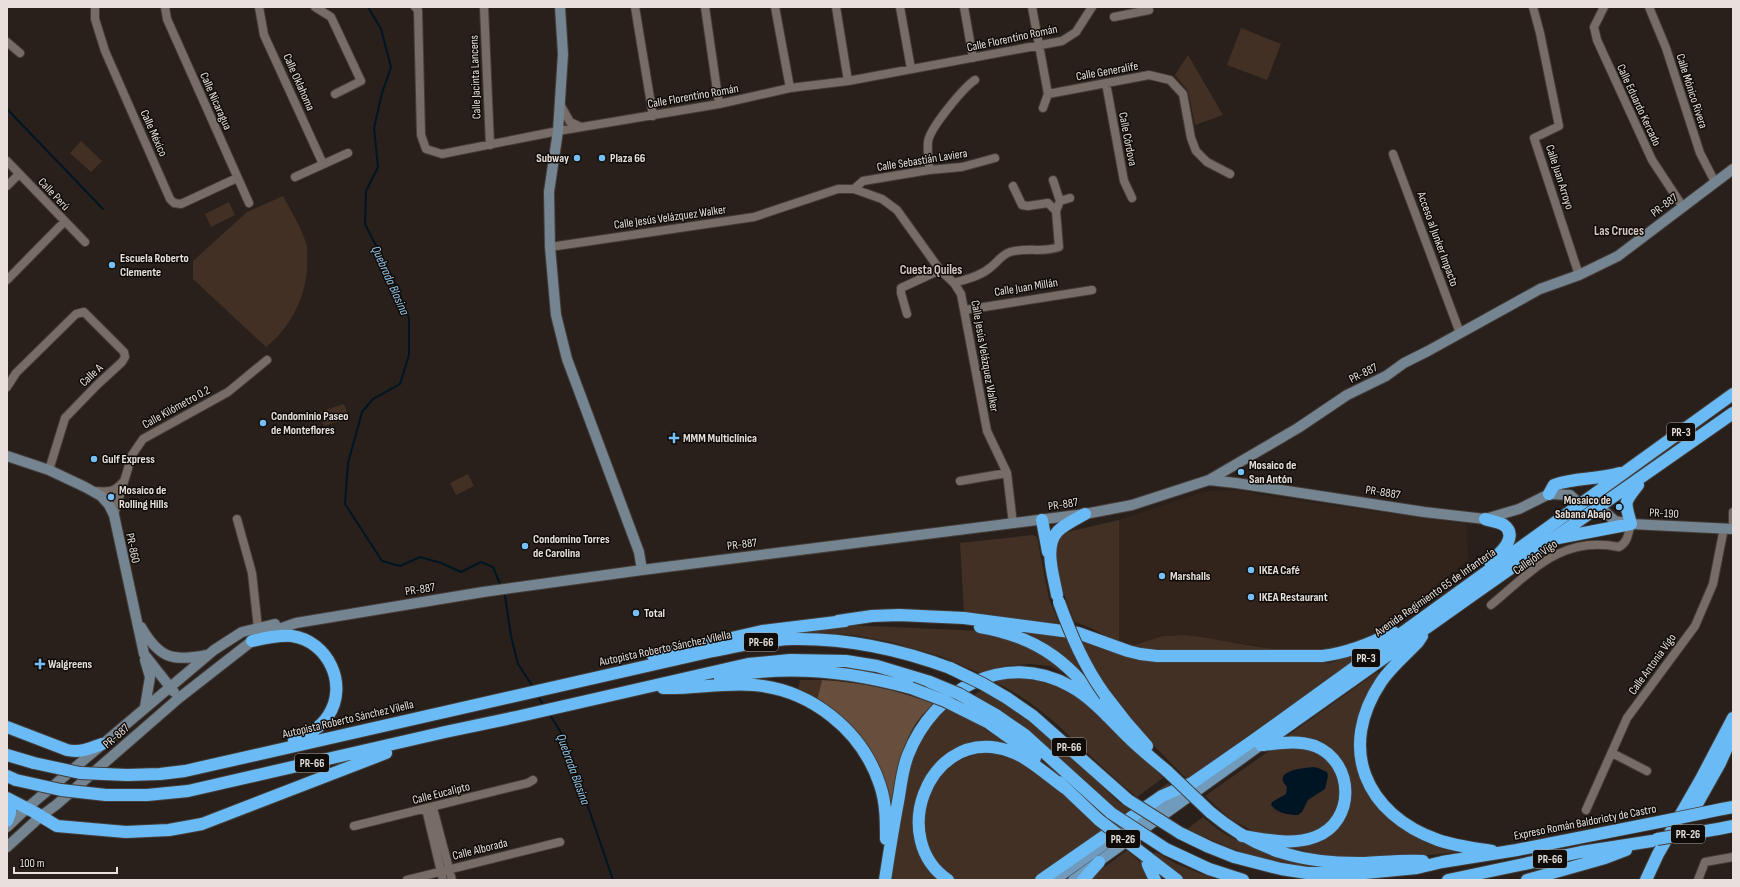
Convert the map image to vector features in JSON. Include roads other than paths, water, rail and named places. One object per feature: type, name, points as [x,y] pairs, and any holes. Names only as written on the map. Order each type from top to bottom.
[{"type":"highway","name":"Avenida Regimiento 65 de Infantería","points":[[1192,783],[1629,471],[1733,394]]},
{"type":"highway","name":"Avenida Regimiento 65 de Infantería","points":[[1261,746],[1484,587],[1733,413]]},
{"type":"highway","points":[[1549,494],[1554,485],[1572,479],[1596,479],[1629,471]]},
{"type":"highway","points":[[1556,538],[1568,537],[1631,524],[1626,504],[1628,498],[1644,476]]},
{"type":"highway","points":[[1058,599],[1052,562],[1052,542],[1055,535],[1060,530],[1085,514]]},
{"type":"highway","points":[[1464,589],[1486,564],[1505,548],[1509,540],[1508,534],[1503,525],[1485,519]]},
{"type":"highway","points":[[1042,520],[1050,568],[1058,599],[1075,644],[1094,680],[1168,772]]},
{"type":"highway","points":[[573,683],[591,672],[736,636],[791,626],[872,616],[899,615],[964,618],[1078,633],[1128,651],[1157,656],[1306,656],[1334,654],[1360,647],[1394,632],[1415,617],[1440,605]]},
{"type":"highway","points":[[838,621],[963,625],[988,628],[1021,637],[1043,648],[1064,664],[1091,693],[1107,716]]},
{"type":"highway","points":[[1426,628],[1418,642],[1381,682],[1366,708],[1360,732],[1359,745],[1366,778],[1376,796],[1387,809],[1420,832],[1452,844],[1503,853]]},
{"type":"highway","points":[[252,641],[283,636],[292,636],[304,640],[322,652],[330,663],[335,677],[335,701],[329,716],[304,736],[275,749]]},
{"type":"highway","name":"Autopista Roberto Sánchez Vilella","points":[[7,755],[34,763],[80,773],[127,775],[160,774],[185,770],[325,739],[714,651],[751,644],[791,639],[834,640],[867,644],[912,655],[950,668],[983,684],[1008,698],[1034,716],[1128,800],[1180,834],[1208,847],[1240,858],[1281,869],[1306,872],[1365,873],[1417,868],[1442,862]]},
{"type":"highway","name":"PR-66","points":[[12,778],[61,790],[106,795],[146,795],[188,791],[748,664],[790,660],[833,660],[877,666],[930,682],[959,694],[992,719],[1025,735],[1111,813],[1166,850],[1209,869],[1243,880]]},
{"type":"highway","points":[[646,688],[713,680],[749,673],[803,671],[868,678],[911,688],[992,719],[1065,788]]},
{"type":"highway","points":[[885,880],[905,763],[918,734],[932,714],[946,700],[967,685],[988,677],[1010,673],[1033,673],[1058,680],[1091,700],[1141,749],[1227,827],[1242,836],[1279,853],[1312,859],[1343,862],[1415,860],[1442,862]]},
{"type":"highway","points":[[646,688],[686,689],[736,684],[764,686],[792,693],[822,709],[835,719],[862,749],[874,770],[880,785],[885,810],[885,880]]},
{"type":"highway","points":[[1646,880],[1658,854],[1701,779],[1733,718]]},
{"type":"highway","points":[[7,727],[74,752],[80,752],[102,744]]},
{"type":"highway","points":[[7,798],[57,826],[95,830],[142,832],[184,828],[202,824],[355,764],[410,746],[445,732]]},
{"type":"highway","points":[[1655,880],[1665,855],[1703,793],[1733,734]]},
{"type":"highway","points":[[1242,836],[1272,841],[1295,842],[1314,838],[1329,829],[1338,818],[1344,805],[1345,785],[1342,774],[1338,764],[1325,751],[1306,743],[1296,742],[1261,746]]},
{"type":"highway","points":[[948,880],[933,865],[927,856],[922,842],[918,820],[921,802],[928,784],[936,773],[958,754],[978,747],[999,748],[1022,757],[1065,788]]},
{"type":"highway","points":[[1041,880],[1162,796],[1192,783]]},
{"type":"highway","name":"PR-26","points":[[1065,788],[1099,820],[1177,880]]},
{"type":"highway","points":[[7,802],[11,811],[7,821]]},
{"type":"highway","name":"Expreso Román Baldorioty de Castro","points":[[1442,862],[1503,853],[1728,808]]},
{"type":"highway","name":"PR-26","points":[[1527,880],[1604,858],[1655,840],[1733,826]]},
{"type":"highway","name":"PR-66","points":[[1448,880],[1581,852],[1655,840]]},
{"type":"highway","points":[[1487,880],[1555,864],[1621,852]]},
{"type":"highway","points":[[1147,857],[1148,865],[1155,880]]},
{"type":"highway","points":[[1083,880],[1099,862]]},
{"type":"main road","name":"Avenida Regimiento 65 de Infantería","points":[[1073,880],[1261,746]]},
{"type":"main road","name":"Avenida Regimiento 65 de Infantería","points":[[1055,880],[1192,783]]},
{"type":"street","name":"Calle México","points":[[95,7],[95,19],[105,51],[170,200],[174,203],[181,204],[237,178]]},
{"type":"street","name":"Calle Nicaragua","points":[[165,7],[167,19],[249,203]]},
{"type":"street","name":"Calle Oklahoma","points":[[260,7],[264,35],[323,164]]},
{"type":"street","points":[[315,7],[331,17],[361,81],[335,94]]},
{"type":"street","name":"Calle Florentino Román","points":[[415,7],[418,10],[421,135],[426,149],[442,154],[558,131],[719,104],[790,88],[848,81],[1062,41],[1076,32],[1092,7]]},
{"type":"street","name":"Calle Jacinta Lancens","points":[[484,7],[490,145]]},
{"type":"street","points":[[560,7],[563,54],[558,131],[549,192],[550,247],[556,315],[567,359],[639,552],[642,570]]},
{"type":"street","points":[[635,7],[653,116]]},
{"type":"street","points":[[705,7],[719,104]]},
{"type":"street","points":[[775,7],[790,88]]},
{"type":"street","points":[[836,7],[848,81]]},
{"type":"street","points":[[900,7],[911,70]]},
{"type":"street","points":[[964,7],[973,58]]},
{"type":"street","points":[[1032,7],[1048,94],[1043,108]]},
{"type":"street","points":[[1114,17],[1149,10],[1148,7]]},
{"type":"street","name":"Calle Juan Arroyo","points":[[1533,7],[1540,33],[1559,126],[1534,138],[1579,275]]},
{"type":"street","name":"Calle Eduardo Kercado","points":[[1604,7],[1594,27],[1597,40],[1652,160],[1683,207]]},
{"type":"street","name":"Calle Mónico Rivera","points":[[1649,7],[1666,48],[1700,153],[1715,182]]},
{"type":"street","points":[[7,42],[20,53]]},
{"type":"street","name":"Calle Generalife","points":[[1048,94],[1149,75],[1170,80],[1183,94],[1191,138],[1196,151],[1207,162],[1230,174]]},
{"type":"street","points":[[929,170],[928,141],[933,130],[968,85],[975,80]]},
{"type":"street","name":"Calle Córdova","points":[[1106,83],[1124,181],[1132,198]]},
{"type":"street","points":[[560,104],[570,122],[581,127]]},
{"type":"street","points":[[295,177],[348,153]]},
{"type":"street","name":"Acceso al Junker Impacto","points":[[1393,154],[1460,333]]},
{"type":"street","name":"Calle Sebastián Laviera","points":[[854,188],[863,182],[929,170],[962,167],[995,158]]},
{"type":"street","name":"Calle Perú","points":[[7,161],[64,222],[85,242]]},
{"type":"street","name":"PR-887","points":[[7,847],[178,698],[262,635],[296,623],[311,620],[483,592],[642,570],[1013,524],[1132,506],[1209,480],[1298,428],[1347,395],[1386,376],[1404,363],[1540,289],[1579,275],[1618,256],[1733,169]]},
{"type":"street","points":[[7,186],[19,174]]},
{"type":"street","points":[[954,282],[982,273],[1008,253],[1022,250],[1054,249],[1059,247],[1056,211],[1060,201],[1053,180]]},
{"type":"street","points":[[1013,186],[1022,205],[1028,206],[1048,203],[1056,211]]},
{"type":"street","name":"Calle Jesús Velázquez Walker","points":[[550,247],[754,216],[838,189],[854,188],[882,199],[897,210],[940,270],[954,282],[961,294],[987,430],[1007,473],[1013,524]]},
{"type":"street","points":[[1060,201],[1070,198]]},
{"type":"street","points":[[7,280],[64,222]]},
{"type":"street","points":[[907,314],[901,288],[940,270]]},
{"type":"street","name":"Calle Juan Millán","points":[[965,310],[1092,290]]},
{"type":"street","name":"Calle A","points":[[7,387],[16,373],[76,314],[80,312],[84,312],[124,352],[122,362],[65,418],[49,470]]},
{"type":"street","name":"Calle Kilómetro 0.2","points":[[114,515],[132,455],[143,439],[228,392],[267,360]]},
{"type":"street","name":"PR-860","points":[[7,456],[49,470],[101,496],[109,504],[114,515],[144,654],[178,698]]},
{"type":"street","points":[[960,481],[1007,473]]},
{"type":"street","name":"PR-8887","points":[[1209,480],[1424,512],[1485,519],[1519,509],[1549,494]]},
{"type":"street","points":[[91,491],[111,492],[117,489],[124,482]]},
{"type":"street","points":[[1549,494],[1570,495],[1581,505]]},
{"type":"street","name":"PR-190","points":[[1600,507],[1615,521],[1631,524],[1730,529]]},
{"type":"street","name":"Calle Antonia Vigo","points":[[1586,810],[1627,718],[1695,626],[1713,584],[1730,529],[1733,512]]},
{"type":"street","points":[[237,519],[252,573],[258,628]]},
{"type":"street","name":"Callejón Vigo","points":[[1491,605],[1539,566],[1568,548],[1604,544],[1618,547],[1624,544],[1628,539],[1631,524]]},
{"type":"street","points":[[136,618],[146,636],[156,648],[171,658],[180,659],[209,654]]},
{"type":"street","name":"PR-887","points":[[7,827],[27,808],[209,654],[242,632],[288,621],[311,620]]},
{"type":"street","points":[[144,654],[150,677],[145,707]]},
{"type":"street","points":[[1612,753],[1647,771]]},
{"type":"street","name":"Calle Eucalipto","points":[[354,826],[528,783],[533,780]]},
{"type":"street","points":[[430,808],[445,870],[452,880]]},
{"type":"street","name":"Calle Alborada","points":[[407,880],[560,842]]},
{"type":"street","points":[[1698,880],[1705,862],[1733,857]]},
{"type":"street","points":[[443,880],[445,870]]},
{"type":"water","points":[[1314,767],[1327,772],[1328,776],[1325,789],[1308,800],[1302,812],[1298,815],[1290,815],[1273,808],[1271,805],[1272,802],[1286,794],[1287,787],[1283,781],[1283,777],[1286,773],[1297,769]]},
{"type":"waterway","name":"Quebrada Blasina","points":[[368,7],[381,29],[391,67],[382,93],[374,128],[378,167],[366,191],[365,224],[397,287],[409,318],[409,355],[400,384],[373,399],[362,412],[348,463],[345,504],[382,561],[400,566],[420,557],[441,563],[461,572],[481,562],[493,567],[500,584]]},
{"type":"waterway","points":[[7,109],[103,209]]},
{"type":"waterway","name":"Quebrada Blasina","points":[[505,596],[511,636],[518,664],[533,687]]},
{"type":"waterway","name":"Quebrada Blasina","points":[[538,696],[544,706]]},
{"type":"waterway","name":"Quebrada Blasina","points":[[550,715],[565,739],[613,880]]},
{"type":"place","name":"Subway","points":[[577,158]]},
{"type":"place","name":"Plaza 66","points":[[602,158]]},
{"type":"place","name":"Escuela Roberto Clemente","points":[[112,265]]},
{"type":"place","name":"Condominio Paseo de Monteflores","points":[[263,423]]},
{"type":"place","name":"MMM Multiclínica","points":[[674,438]]},
{"type":"place","name":"Gulf Express","points":[[94,459]]},
{"type":"place","name":"Mosaico de San Antón","points":[[1241,472]]},
{"type":"place","name":"Mosaico de Rolling Hills","points":[[111,497]]},
{"type":"place","name":"Mosaico de Sabana Abajo","points":[[1619,507]]},
{"type":"place","name":"Condomino Torres de Carolina","points":[[525,546]]},
{"type":"place","name":"IKEA Café","points":[[1251,570]]},
{"type":"place","name":"Marshalls","points":[[1162,576]]},
{"type":"place","name":"IKEA Restaurant","points":[[1251,597]]},
{"type":"place","name":"Total","points":[[636,613]]},
{"type":"place","name":"Walgreens","points":[[40,664]]},
{"type":"district","name":"Las Cruces","points":[[1619,230]]},
{"type":"district","name":"Cuesta Quiles","points":[[931,269]]}]
